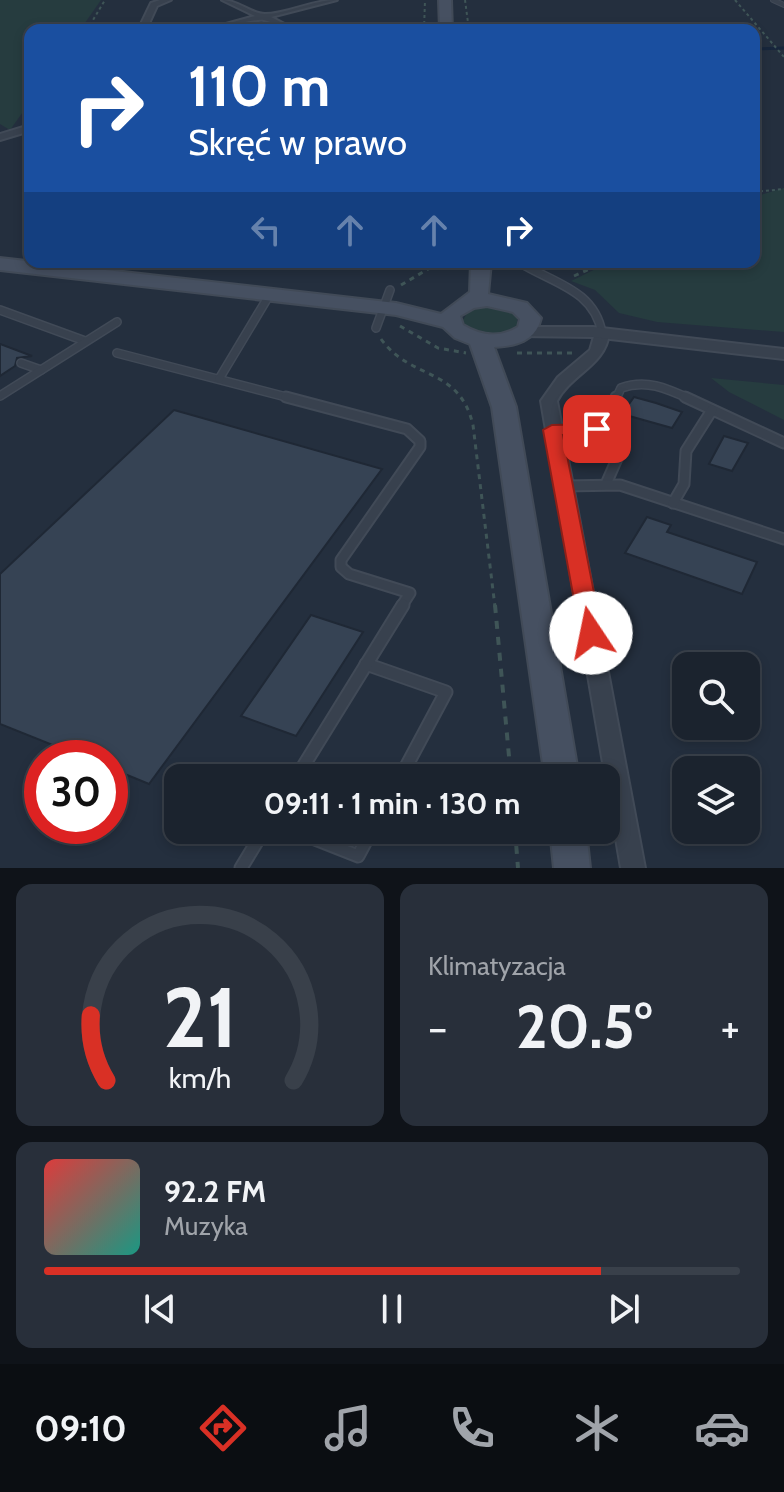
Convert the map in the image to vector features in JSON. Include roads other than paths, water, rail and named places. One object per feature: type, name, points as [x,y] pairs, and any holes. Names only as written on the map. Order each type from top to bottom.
[{"type":"main road","points":[[445,0],[446,24]]},
{"type":"main road","points":[[0,264],[24,267]]},
{"type":"main road","points":[[36,268],[460,311],[504,301],[520,307],[522,330],[503,350],[504,407],[560,764]]},
{"type":"main road","points":[[482,268],[480,292],[460,311],[461,333],[478,339],[522,330]]},
{"type":"main road","points":[[483,268],[504,301]]},
{"type":"main road","points":[[478,339],[486,351],[504,407]]},
{"type":"main road","points":[[569,844],[572,868]]},
{"type":"street","points":[[145,24],[154,5],[167,0]]},
{"type":"street","points":[[226,0],[278,24]]},
{"type":"street","points":[[232,24],[328,2]]},
{"type":"street","points":[[522,330],[598,332],[784,354]]},
{"type":"street","points":[[598,332],[599,350],[593,358],[566,375],[553,390],[549,401],[633,868]]},
{"type":"lane","points":[[773,0],[784,5]]},
{"type":"lane","points":[[530,268],[587,299],[602,322],[598,332]]},
{"type":"lane","points":[[219,379],[270,294]]},
{"type":"lane","points":[[376,328],[390,302]]},
{"type":"lane","points":[[0,310],[85,341]]},
{"type":"lane","points":[[0,396],[117,322]]},
{"type":"lane","points":[[117,353],[407,429],[420,441],[420,447],[341,560],[341,567],[349,574],[410,593],[305,764]]},
{"type":"lane","points":[[21,363],[41,370]]},
{"type":"lane","points":[[606,484],[607,475],[622,453],[623,446],[613,407],[615,396],[629,384],[650,383],[784,443]]},
{"type":"lane","points":[[673,503],[684,484],[686,451],[712,410]]},
{"type":"lane","points":[[552,430],[617,429]]},
{"type":"lane","points":[[563,486],[606,484],[784,539]]},
{"type":"lane","points":[[366,664],[446,692],[407,764]]},
{"type":"lane","points":[[241,868],[256,844]]},
{"type":"lane","points":[[328,844],[358,856],[364,844]]},
{"type":"waterway","points":[[760,49],[784,48]]}]
